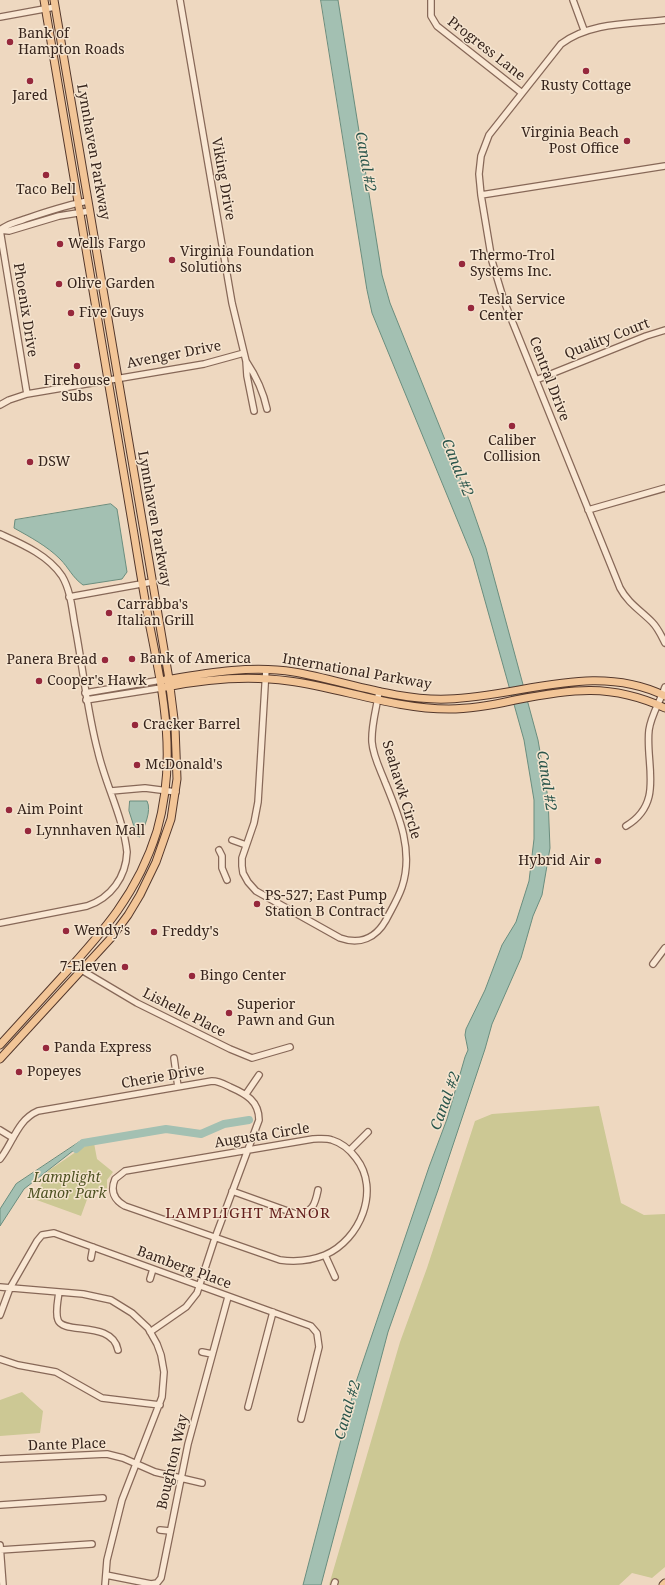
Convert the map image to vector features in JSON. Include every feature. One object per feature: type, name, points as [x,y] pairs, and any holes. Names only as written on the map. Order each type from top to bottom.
[{"type":"main road","name":"Lynnhaven Parkway","points":[[0,1045],[112,920],[137,880],[156,831],[164,790],[168,752],[167,727],[161,684],[142,585],[109,380],[44,0]]},
{"type":"main road","name":"Lynnhaven Parkway","points":[[0,1059],[118,930],[140,895],[156,862],[167,834],[173,813],[176,792],[177,749],[169,683],[55,4]]},
{"type":"main road","name":"International Parkway","points":[[169,683],[227,671],[266,669],[293,672],[379,691],[424,699],[464,698],[574,681],[596,681],[626,684],[664,696]]},
{"type":"main road","name":"International Parkway","points":[[161,684],[225,679],[266,678],[290,681],[378,700],[426,708],[450,709],[470,708],[503,703],[535,696],[601,690],[626,694],[662,706]]},
{"type":"street","name":"Viking Drive","points":[[180,0],[232,303],[246,361],[247,376],[254,411]]},
{"type":"street","name":"Progress Lane","points":[[431,0],[431,16],[437,26],[522,93]]},
{"type":"street","points":[[573,0],[584,30]]},
{"type":"street","points":[[0,16],[46,9],[55,4]]},
{"type":"street","name":"Central Drive","points":[[665,20],[603,26],[584,30],[561,44],[489,135],[484,147],[478,174],[492,261],[498,282],[536,380],[624,597],[652,622],[665,643]]},
{"type":"street","points":[[481,195],[665,166]]},
{"type":"street","points":[[0,230],[8,224],[57,208],[88,201]]},
{"type":"street","points":[[0,230],[9,231],[46,220],[90,211]]},
{"type":"street","name":"Phoenix Drive","points":[[0,230],[27,394]]},
{"type":"street","name":"Quality Court","points":[[536,380],[646,336],[665,330]]},
{"type":"street","name":"Avenger Drive","points":[[0,406],[10,400],[27,394],[204,364],[244,353]]},
{"type":"street","name":"Viking Drive","points":[[246,361],[258,379],[267,409]]},
{"type":"street","points":[[588,510],[665,488]]},
{"type":"street","points":[[0,534],[34,551],[50,563],[58,571],[65,582],[79,649],[86,700],[97,751],[111,791],[127,852],[123,872],[115,887],[104,898],[87,906],[0,923]]},
{"type":"street","points":[[69,597],[152,582]]},
{"type":"street","name":"Seahawk Circle","points":[[266,669],[258,802],[254,822],[242,858],[243,873],[248,882],[256,891],[340,938],[351,941],[367,939],[377,933],[383,925],[402,888],[407,868],[407,858],[401,823],[375,755],[372,742],[379,691]]},
{"type":"street","points":[[85,693],[161,684]]},
{"type":"street","points":[[86,700],[161,684]]},
{"type":"street","points":[[626,826],[638,815],[650,793],[652,778],[649,729],[653,715],[662,706],[665,688]]},
{"type":"street","points":[[111,791],[136,788],[176,792]]},
{"type":"street","points":[[232,840],[246,845]]},
{"type":"street","points":[[219,850],[222,856],[222,868],[227,880]]},
{"type":"street","points":[[653,964],[665,948]]},
{"type":"street","name":"Lishelle Place","points":[[73,965],[80,971],[132,1000],[230,1050],[252,1058],[290,1047]]},
{"type":"street","points":[[174,1058],[178,1086]]},
{"type":"street","points":[[246,1094],[259,1075]]},
{"type":"street","name":"Cherie Drive","points":[[0,1159],[22,1122],[27,1117],[38,1111],[178,1086],[217,1081],[246,1094],[254,1102],[259,1113],[259,1120],[246,1150],[194,1298],[186,1307],[150,1332]]},
{"type":"street","points":[[0,1130],[13,1138]]},
{"type":"street","points":[[350,1150],[368,1132]]},
{"type":"street","name":"Augusta Circle","points":[[313,1139],[334,1141],[350,1150],[358,1161],[366,1178],[367,1185],[365,1204],[360,1219],[350,1235],[339,1247],[325,1255],[306,1261],[280,1260],[125,1206],[114,1197],[112,1192],[113,1183],[117,1176],[125,1171],[246,1150],[313,1139]]},
{"type":"street","points":[[232,1191],[296,1214],[312,1208],[315,1204],[318,1190]]},
{"type":"street","name":"Bamberg Place","points":[[0,1315],[10,1288],[37,1241],[42,1235],[54,1233],[228,1297],[307,1324],[315,1329],[319,1338],[319,1347],[301,1419]]},
{"type":"street","points":[[91,1258],[93,1247]]},
{"type":"street","points":[[325,1255],[335,1277]]},
{"type":"street","points":[[150,1279],[153,1269]]},
{"type":"street","points":[[0,1286],[83,1294],[110,1300],[132,1313],[150,1332],[157,1344],[164,1367],[164,1388],[160,1405],[125,1492],[116,1522],[108,1560],[105,1585]]},
{"type":"street","points":[[59,1292],[57,1318],[60,1324],[65,1327],[90,1329],[104,1334],[117,1345],[118,1350]]},
{"type":"street","name":"Boughton Way","points":[[106,1575],[152,1584],[157,1582],[162,1576],[180,1478],[228,1297]]},
{"type":"street","points":[[248,1406],[274,1312]]},
{"type":"street","points":[[202,1352],[212,1354]]},
{"type":"street","points":[[0,1359],[18,1365],[56,1372],[102,1398],[160,1405]]},
{"type":"street","name":"Dante Place","points":[[0,1459],[99,1453],[115,1455],[155,1472],[202,1483]]},
{"type":"street","points":[[0,1505],[103,1498]]},
{"type":"street","points":[[160,1530],[170,1531]]},
{"type":"street","points":[[0,1550],[92,1544]]},
{"type":"street","points":[[0,1545],[3,1585]]},
{"type":"green space","points":[[599,1106],[621,1203],[644,1215],[665,1214],[665,1567],[652,1578],[632,1573],[619,1585],[329,1585],[400,1342],[427,1268],[475,1121],[492,1114]]},
{"type":"green space","name":"Lamplight Manor Park","points":[[94,1143],[97,1159],[113,1172],[107,1180],[107,1191],[89,1194],[81,1216],[34,1199],[48,1171],[83,1147]]},
{"type":"green space","points":[[22,1392],[43,1411],[40,1433],[0,1436],[0,1400]]},
{"type":"shaded area","points":[[321,0],[338,0],[382,275],[390,303],[470,502],[486,548],[538,740],[548,798],[550,848],[542,895],[533,916],[521,958],[492,1024],[438,1190],[388,1332],[321,1585],[303,1585],[356,1382],[429,1167],[447,1119],[468,1050],[465,1035],[466,1029],[485,990],[502,945],[516,922],[529,881],[534,839],[534,800],[524,740],[473,558],[372,313],[367,290]]},
{"type":"shaded area","points":[[111,504],[117,509],[127,572],[122,579],[83,585],[55,554],[14,528],[15,520]]},
{"type":"shaded area","points":[[130,801],[147,801],[149,809],[140,837],[137,836],[129,811]]},
{"type":"shaded area","points":[[81,1141],[83,1143],[24,1189],[0,1226],[0,1209],[16,1184]]},
{"type":"waterway","points":[[76,1149],[83,1143],[166,1129],[201,1134],[224,1124],[249,1120]]},
{"type":"place","name":"Bank of Hampton Roads","points":[[10,42]]},
{"type":"place","name":"Rusty Cottage","points":[[586,71]]},
{"type":"place","name":"Jared","points":[[30,81]]},
{"type":"place","name":"Virginia Beach Post Office","points":[[627,141]]},
{"type":"place","name":"Taco Bell","points":[[46,175]]},
{"type":"place","name":"Wells Fargo","points":[[60,244]]},
{"type":"place","name":"Virginia Foundation Solutions","points":[[172,260]]},
{"type":"place","name":"Thermo-Trol Systems Inc.","points":[[462,264]]},
{"type":"place","name":"Olive Garden","points":[[59,284]]},
{"type":"place","name":"Tesla Service Center","points":[[471,308]]},
{"type":"place","name":"Five Guys","points":[[71,313]]},
{"type":"place","name":"Firehouse Subs","points":[[77,366]]},
{"type":"place","name":"Caliber Collision","points":[[512,426]]},
{"type":"place","name":"DSW","points":[[30,462]]},
{"type":"place","name":"Carrabba's Italian Grill","points":[[109,613]]},
{"type":"place","name":"Bank of America","points":[[132,659]]},
{"type":"place","name":"Panera Bread","points":[[105,660]]},
{"type":"place","name":"Cooper's Hawk","points":[[39,681]]},
{"type":"place","name":"Cracker Barrel","points":[[135,725]]},
{"type":"place","name":"McDonald's","points":[[137,765]]},
{"type":"place","name":"Aim Point","points":[[9,810]]},
{"type":"place","name":"Lynnhaven Mall","points":[[28,831]]},
{"type":"place","name":"Hybrid Air","points":[[598,861]]},
{"type":"place","name":"PS-527; East Pump Station B Contract","points":[[257,904]]},
{"type":"place","name":"Wendy's","points":[[66,931]]},
{"type":"place","name":"Freddy's","points":[[154,932]]},
{"type":"place","name":"7-Eleven","points":[[125,967]]},
{"type":"place","name":"Bingo Center","points":[[192,976]]},
{"type":"place","name":"Superior Pawn and Gun","points":[[229,1013]]},
{"type":"place","name":"Panda Express","points":[[46,1048]]},
{"type":"place","name":"Popeyes","points":[[19,1072]]},
{"type":"district","name":"LAMPLIGHT MANOR","points":[[248,1214]]},
{"type":"water label","name":"Canal #2","points":[[365,162]]},
{"type":"water label","name":"Canal #2","points":[[457,468]]},
{"type":"water label","name":"Canal #2","points":[[546,781]]},
{"type":"water label","name":"Canal #2","points":[[446,1101]]},
{"type":"water label","name":"Canal #2","points":[[348,1410]]}]
